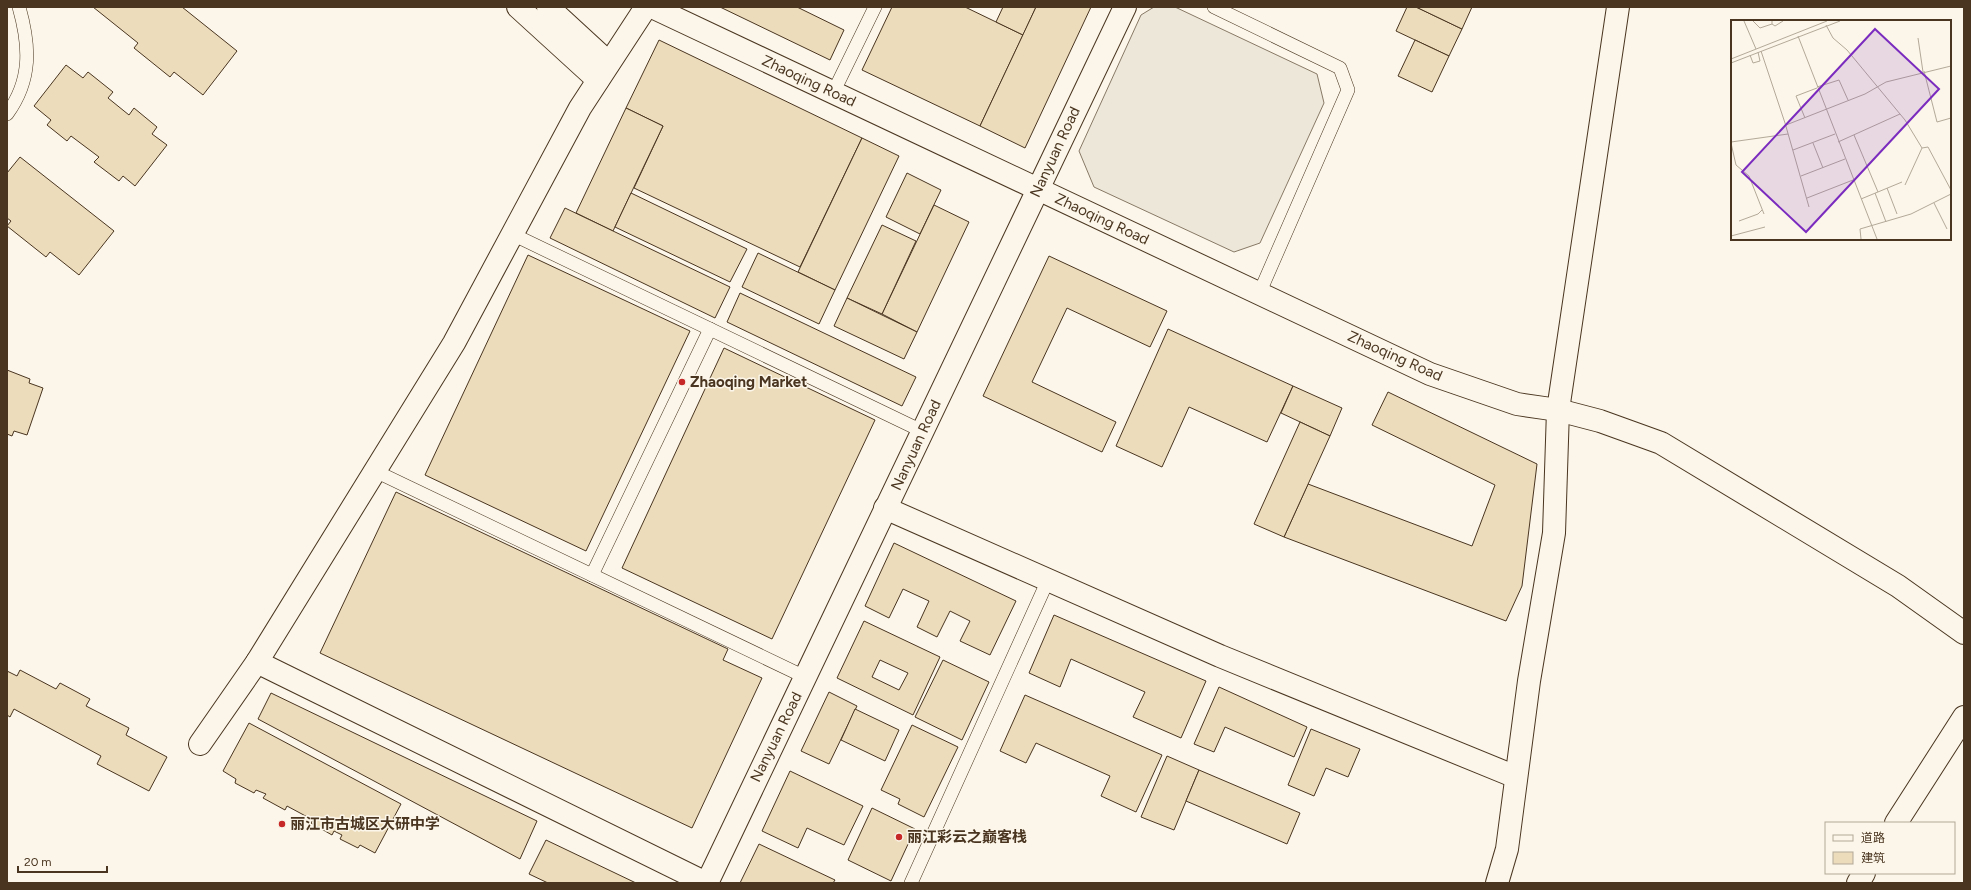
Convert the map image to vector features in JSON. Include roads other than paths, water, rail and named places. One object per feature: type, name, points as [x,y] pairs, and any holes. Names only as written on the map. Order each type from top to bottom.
[{"type":"street","points":[[518,7],[604,71]]},
{"type":"street","points":[[548,7],[604,71]]},
{"type":"street","points":[[200,744],[257,662],[454,343],[580,108],[646,7]]},
{"type":"street","name":"Zhaoqing Road","points":[[652,7],[1430,374],[1517,404],[1558,410],[1600,421],[1660,443],[1898,586],[1964,633]]},
{"type":"street","name":"Nanyuan Road","points":[[706,883],[1125,7]]},
{"type":"street","points":[[1497,883],[1507,848],[1529,680],[1554,532],[1558,410],[1618,7]]},
{"type":"street","points":[[885,508],[1220,656],[1516,777]]},
{"type":"street","points":[[257,662],[706,883]]},
{"type":"street","points":[[1897,822],[1964,717]]},
{"type":"street","points":[[1858,883],[1863,874]]},
{"type":"lane","points":[[7,114],[16,102],[24,83],[27,62],[27,43],[19,7]]},
{"type":"lane","points":[[833,92],[875,7]]},
{"type":"lane","points":[[1214,7],[1340,68],[1348,90],[1260,294]]},
{"type":"lane","points":[[512,234],[922,431]]},
{"type":"lane","points":[[592,575],[710,329]]},
{"type":"lane","points":[[375,470],[805,678]]},
{"type":"lane","points":[[911,883],[1048,580]]},
{"type":"place","name":"Zhaoqing Market","points":[[682,382]]},
{"type":"place","name":"丽江市古城区大研中学","points":[[282,824]]},
{"type":"place","name":"丽江彩云之巅客栈","points":[[899,837]]}]
